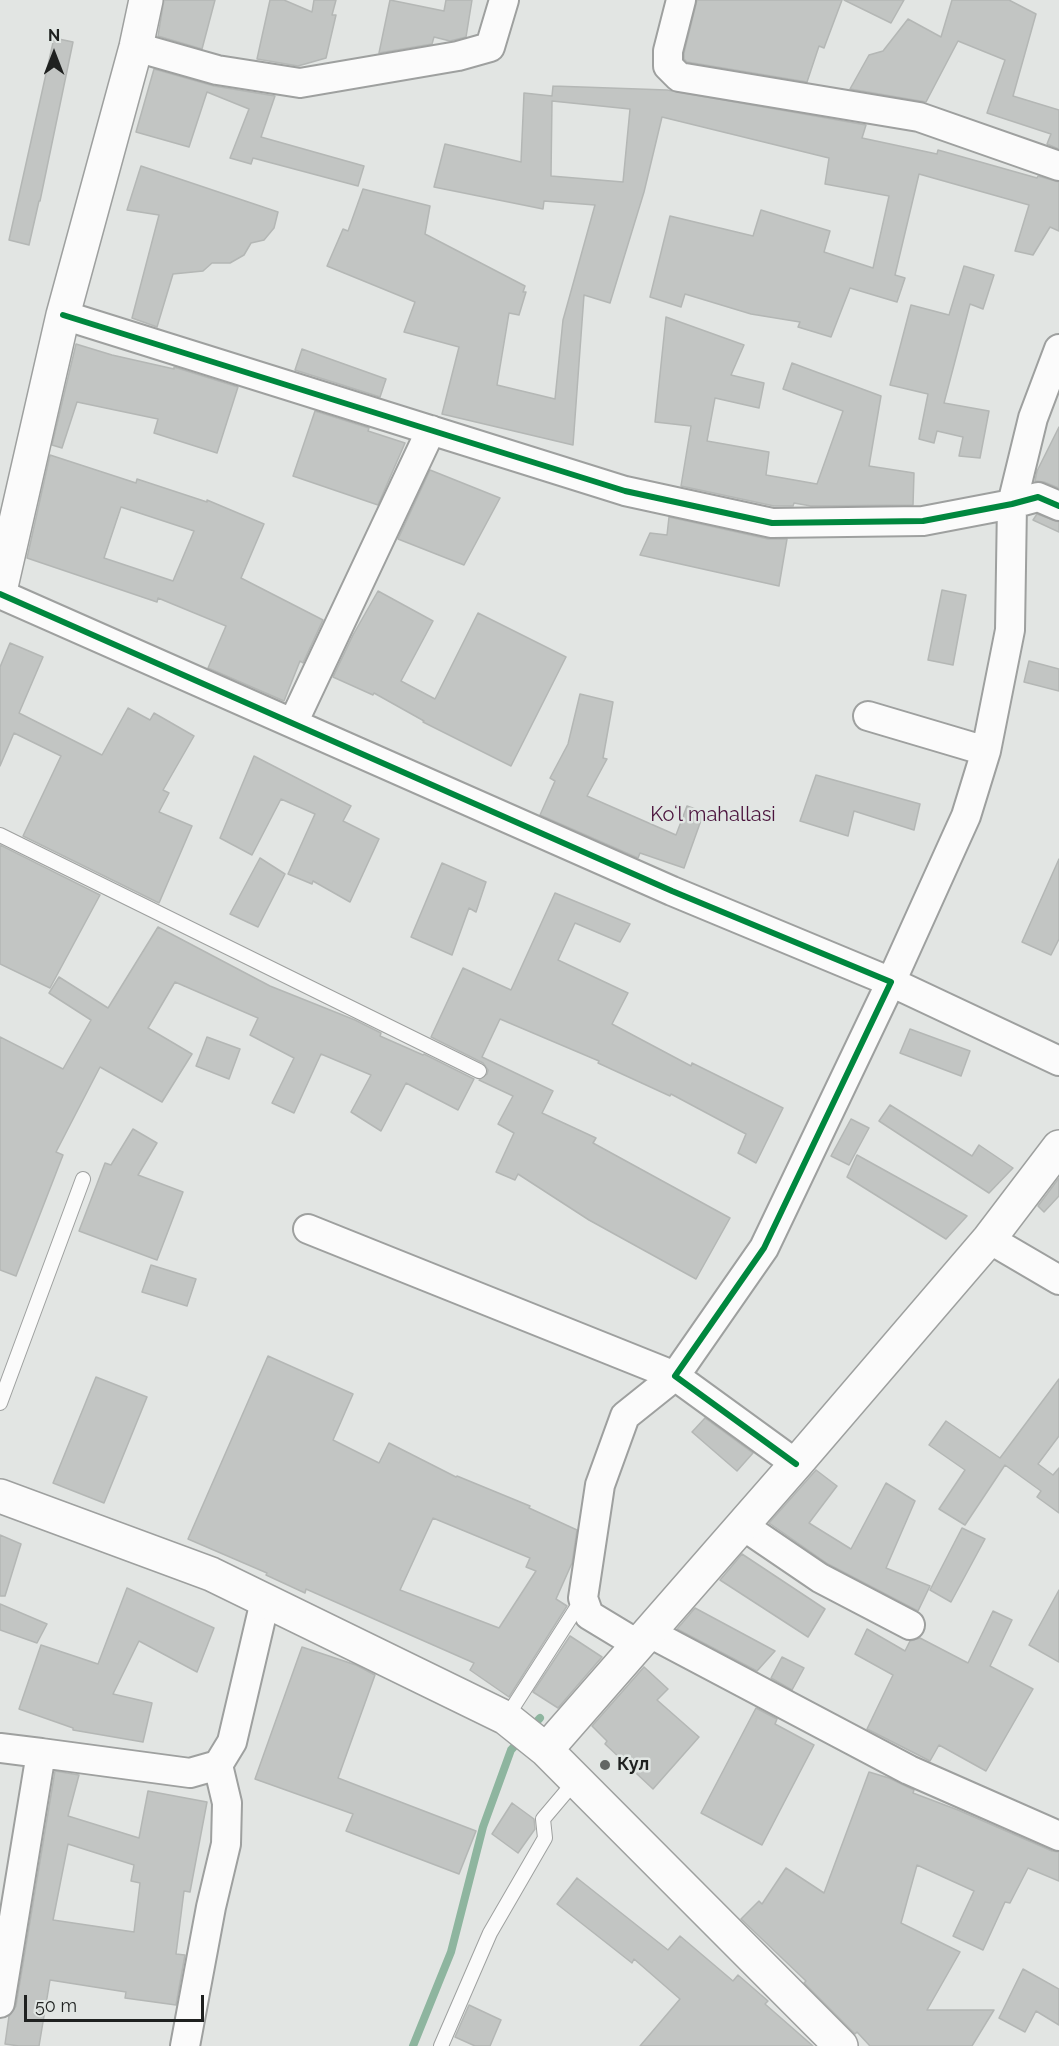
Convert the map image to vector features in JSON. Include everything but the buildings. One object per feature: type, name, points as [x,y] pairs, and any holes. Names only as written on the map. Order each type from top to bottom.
[{"type":"street","points":[[146,0],[136,47],[63,315],[6,540],[0,592],[672,891],[891,982],[1059,1061]]},
{"type":"street","points":[[136,47],[217,70],[300,83],[458,56],[490,47],[504,0]]},
{"type":"street","points":[[681,0],[668,51],[668,66],[679,77],[919,117],[1059,166]]},
{"type":"street","points":[[63,315],[625,491],[771,523],[923,521],[1038,497],[1059,506]]},
{"type":"street","points":[[1059,349],[1033,418],[1012,504],[1010,630],[986,751],[966,816],[891,982],[764,1248],[675,1376],[625,1416],[600,1485],[583,1598],[589,1615],[642,1638],[909,1770],[1059,1836]]},
{"type":"street","points":[[293,723],[431,430]]},
{"type":"street","points":[[868,716],[986,751]]},
{"type":"street","points":[[546,1750],[989,1239],[1059,1147]]},
{"type":"street","points":[[308,1229],[675,1376],[796,1464]]},
{"type":"street","points":[[989,1239],[1059,1280]]},
{"type":"street","points":[[0,1496],[211,1574],[506,1718],[546,1750],[841,2046]]},
{"type":"street","points":[[742,1525],[820,1578],[910,1625]]},
{"type":"street","points":[[0,1748],[190,1773],[218,1765],[232,1742],[265,1601]]},
{"type":"street","points":[[0,2002],[41,1753]]},
{"type":"street","points":[[185,2046],[211,1906],[226,1844],[227,1803],[218,1765]]},
{"type":"lane","points":[[0,835],[479,1071]]},
{"type":"lane","points":[[0,1403],[83,1179]]},
{"type":"lane","points":[[506,1718],[583,1598]]},
{"type":"lane","points":[[441,2046],[490,1932],[545,1838],[543,1819],[576,1780]]},
{"type":"waterway","points":[[530,1729],[540,1718]]},
{"type":"waterway","points":[[413,2046],[451,1952],[483,1827],[511,1750],[520,1740]]},
{"type":"cycle path","points":[[63,315],[625,491],[772,523],[923,521],[1038,497],[1059,506]]},
{"type":"cycle path","points":[[0,594],[672,891],[891,982],[764,1248],[675,1376],[796,1464]]},
{"type":"place","name":"Кул","points":[[605,1765]]},
{"type":"district","name":"Koʻl mahallasi","points":[[713,815]]}]
